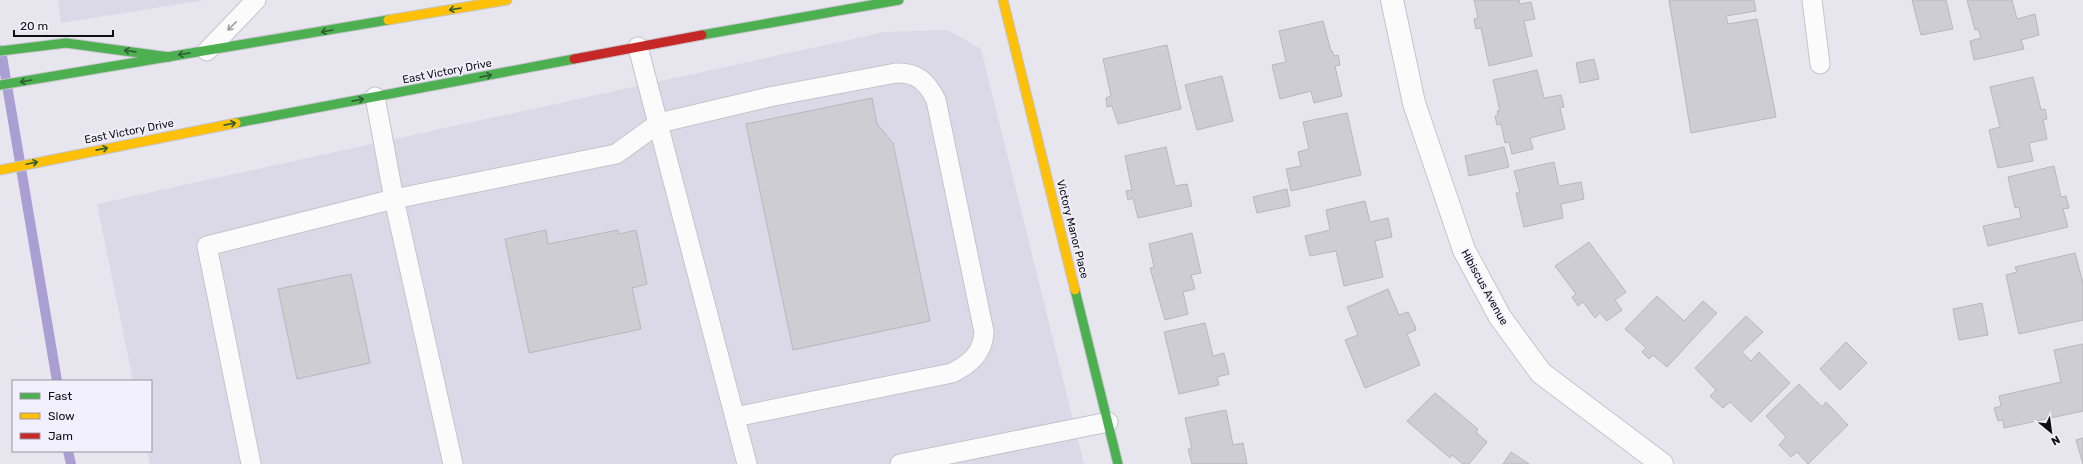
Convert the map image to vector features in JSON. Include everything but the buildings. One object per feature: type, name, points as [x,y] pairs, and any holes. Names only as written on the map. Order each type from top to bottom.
[{"type":"main road","points":[[0,85],[507,0]]},
{"type":"main road","name":"East Victory Drive","points":[[0,170],[64,156],[638,47],[900,0]]},
{"type":"main road","name":"Victory Manor Place","points":[[1003,0],[1118,464]]},
{"type":"main road","points":[[0,51],[66,43],[169,57]]},
{"type":"street","name":"Hibiscus Avenue","points":[[1392,0],[1414,103],[1462,243],[1500,317],[1541,373],[1662,464]]},
{"type":"lane","points":[[207,51],[256,0]]},
{"type":"lane","points":[[1812,0],[1820,64]]},
{"type":"lane","points":[[638,47],[747,464]]},
{"type":"lane","points":[[251,464],[207,246],[394,199],[616,154],[659,123],[768,97],[896,73],[906,73],[916,76],[930,88],[936,100],[984,332],[980,349],[965,366],[952,372],[735,417]]},
{"type":"lane","points":[[375,97],[394,199],[453,464]]},
{"type":"lane","points":[[900,464],[973,457],[1108,422]]},
{"type":"shaded area","points":[[58,0],[205,0],[61,23]]},
{"type":"shaded area","points":[[948,30],[981,49],[1084,464],[150,464],[147,452],[152,452],[152,380],[133,380],[97,204],[885,32]]},
{"type":"waterway","points":[[1,50],[57,380]]},
{"type":"waterway","points":[[68,452],[71,464]]},
{"type":"traffic: fast","points":[[702,35],[899,0]]},
{"type":"traffic: fast","points":[[0,85],[388,20]]},
{"type":"traffic: fast","points":[[0,51],[66,43],[169,57]]},
{"type":"traffic: fast","points":[[236,123],[574,59]]},
{"type":"traffic: fast","points":[[1075,290],[1118,464]]},
{"type":"traffic: slow","points":[[388,20],[507,0]]},
{"type":"traffic: slow","points":[[1003,0],[1075,290]]},
{"type":"traffic: slow","points":[[0,170],[236,123]]},
{"type":"traffic: jam","points":[[574,59],[702,35]]}]
